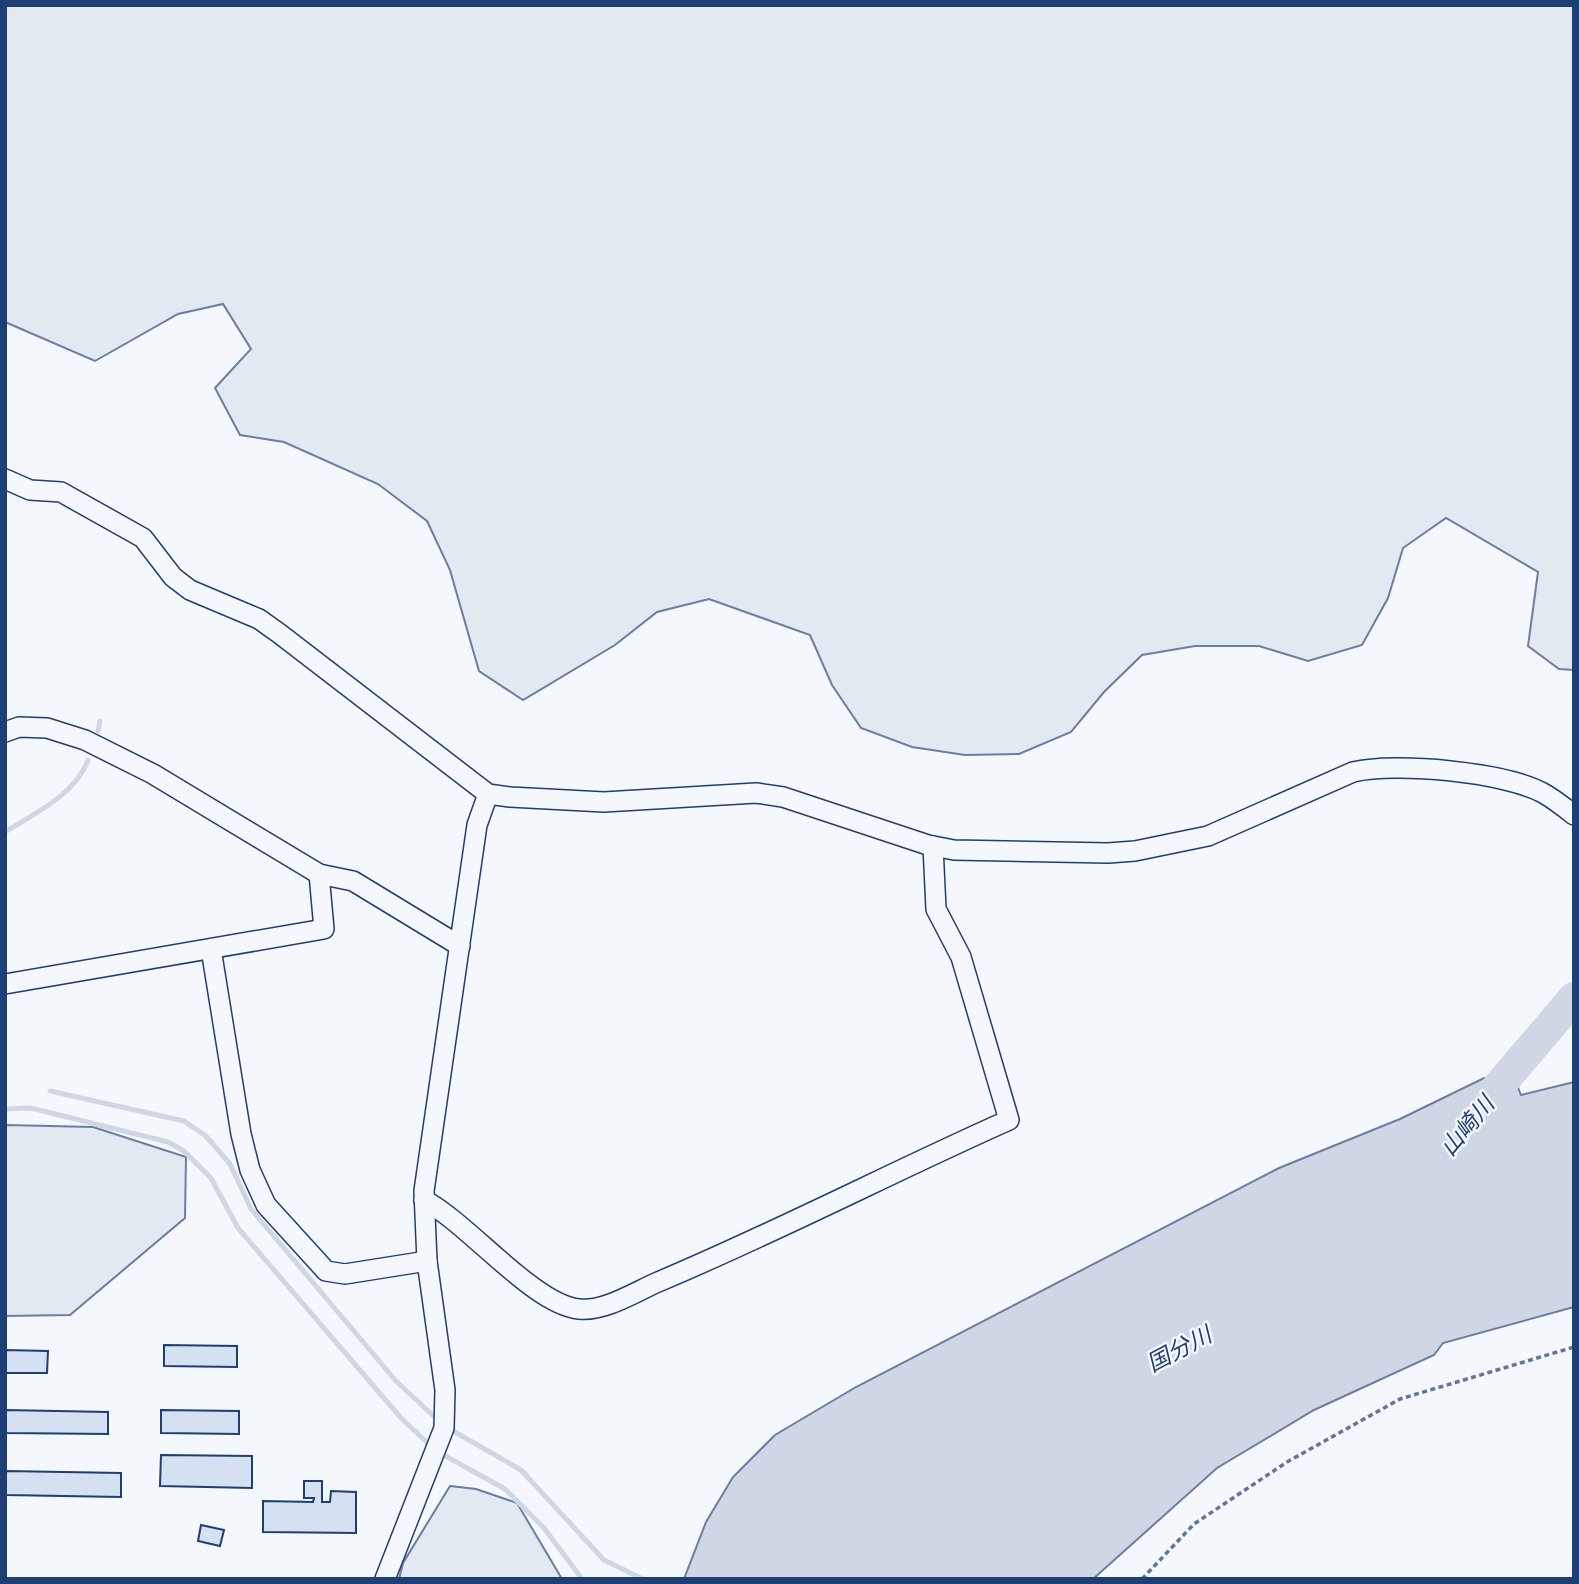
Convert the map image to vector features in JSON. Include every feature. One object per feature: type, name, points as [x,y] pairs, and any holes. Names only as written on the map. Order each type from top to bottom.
[{"type":"street","points":[[5,479],[30,490],[61,492],[143,538],[173,577],[190,590],[235,608],[269,626],[488,794],[604,802],[756,793],[783,797],[933,846],[976,852],[1108,853],[1175,844],[1208,836],[1353,772],[1372,768],[1466,774],[1522,784],[1543,793],[1574,815]]},
{"type":"street","points":[[5,732],[19,727],[47,729],[85,740],[153,774],[319,874],[353,881],[460,946]]},
{"type":"street","points":[[385,1579],[441,1436],[443,1369],[427,1261],[424,1200],[477,825],[488,794]]},
{"type":"street","points":[[424,1200],[443,1210],[537,1289],[577,1310],[596,1308],[698,1265],[881,1177],[1009,1120],[961,957],[936,909],[933,846]]},
{"type":"street","points":[[5,984],[324,929],[319,874]]},
{"type":"street","points":[[211,949],[241,1134],[250,1170],[266,1205],[326,1271],[345,1274],[427,1261]]},
{"type":"path","points":[[1142,1579],[1194,1524],[1287,1462],[1400,1399],[1574,1347]]},
{"type":"shaded area","points":[[5,5],[1574,5],[1574,670],[1559,669],[1528,646],[1538,572],[1446,518],[1403,548],[1388,598],[1362,645],[1308,661],[1259,646],[1195,646],[1142,655],[1104,692],[1071,732],[1019,754],[965,755],[912,747],[861,728],[832,685],[810,635],[709,599],[657,612],[615,645],[523,700],[479,671],[450,570],[427,521],[378,484],[284,442],[240,435],[215,388],[251,349],[223,304],[178,314],[95,361],[5,322]]},
{"type":"shaded area","points":[[5,1125],[93,1127],[186,1157],[185,1218],[70,1315],[5,1316]]},
{"type":"shaded area","points":[[450,1486],[476,1489],[517,1503],[562,1579],[399,1579],[403,1563]]},
{"type":"water","name":"国分川","points":[[1484,1078],[1517,1085],[1521,1095],[1574,1082],[1574,1307],[1443,1343],[1434,1355],[1314,1410],[1217,1468],[1093,1579],[684,1579],[706,1522],[733,1477],[775,1435],[856,1387],[1279,1168],[1400,1119]]},
{"type":"building","points":[[164,1345],[237,1346],[237,1367],[164,1366]]},
{"type":"building","points":[[5,1350],[48,1351],[47,1373],[5,1373]]},
{"type":"building","points":[[5,1410],[108,1412],[108,1434],[5,1433]]},
{"type":"building","points":[[161,1410],[239,1411],[239,1434],[161,1433]]},
{"type":"building","points":[[161,1455],[252,1456],[252,1488],[160,1486]]},
{"type":"building","points":[[5,1471],[121,1473],[121,1497],[5,1495]]},
{"type":"building","points":[[304,1481],[322,1481],[322,1502],[330,1502],[331,1491],[356,1492],[356,1533],[263,1532],[263,1501],[313,1502],[314,1498],[304,1498]]},
{"type":"building","points":[[201,1525],[224,1530],[220,1546],[198,1541]]},
{"type":"waterway","points":[[98,731],[100,721]]},
{"type":"waterway","points":[[5,832],[64,793],[74,783],[88,760]]},
{"type":"waterway","name":"山崎川","points":[[1475,1114],[1574,998]]},
{"type":"waterway","points":[[50,1091],[184,1121],[206,1136],[230,1164],[251,1209],[396,1381],[440,1422]]},
{"type":"waterway","points":[[5,1109],[31,1108],[168,1142],[184,1151],[211,1178],[238,1228],[401,1418],[432,1447]]},
{"type":"waterway","points":[[448,1428],[521,1470],[604,1560],[643,1579]]},
{"type":"waterway","points":[[440,1453],[505,1489],[544,1528],[582,1579]]}]
